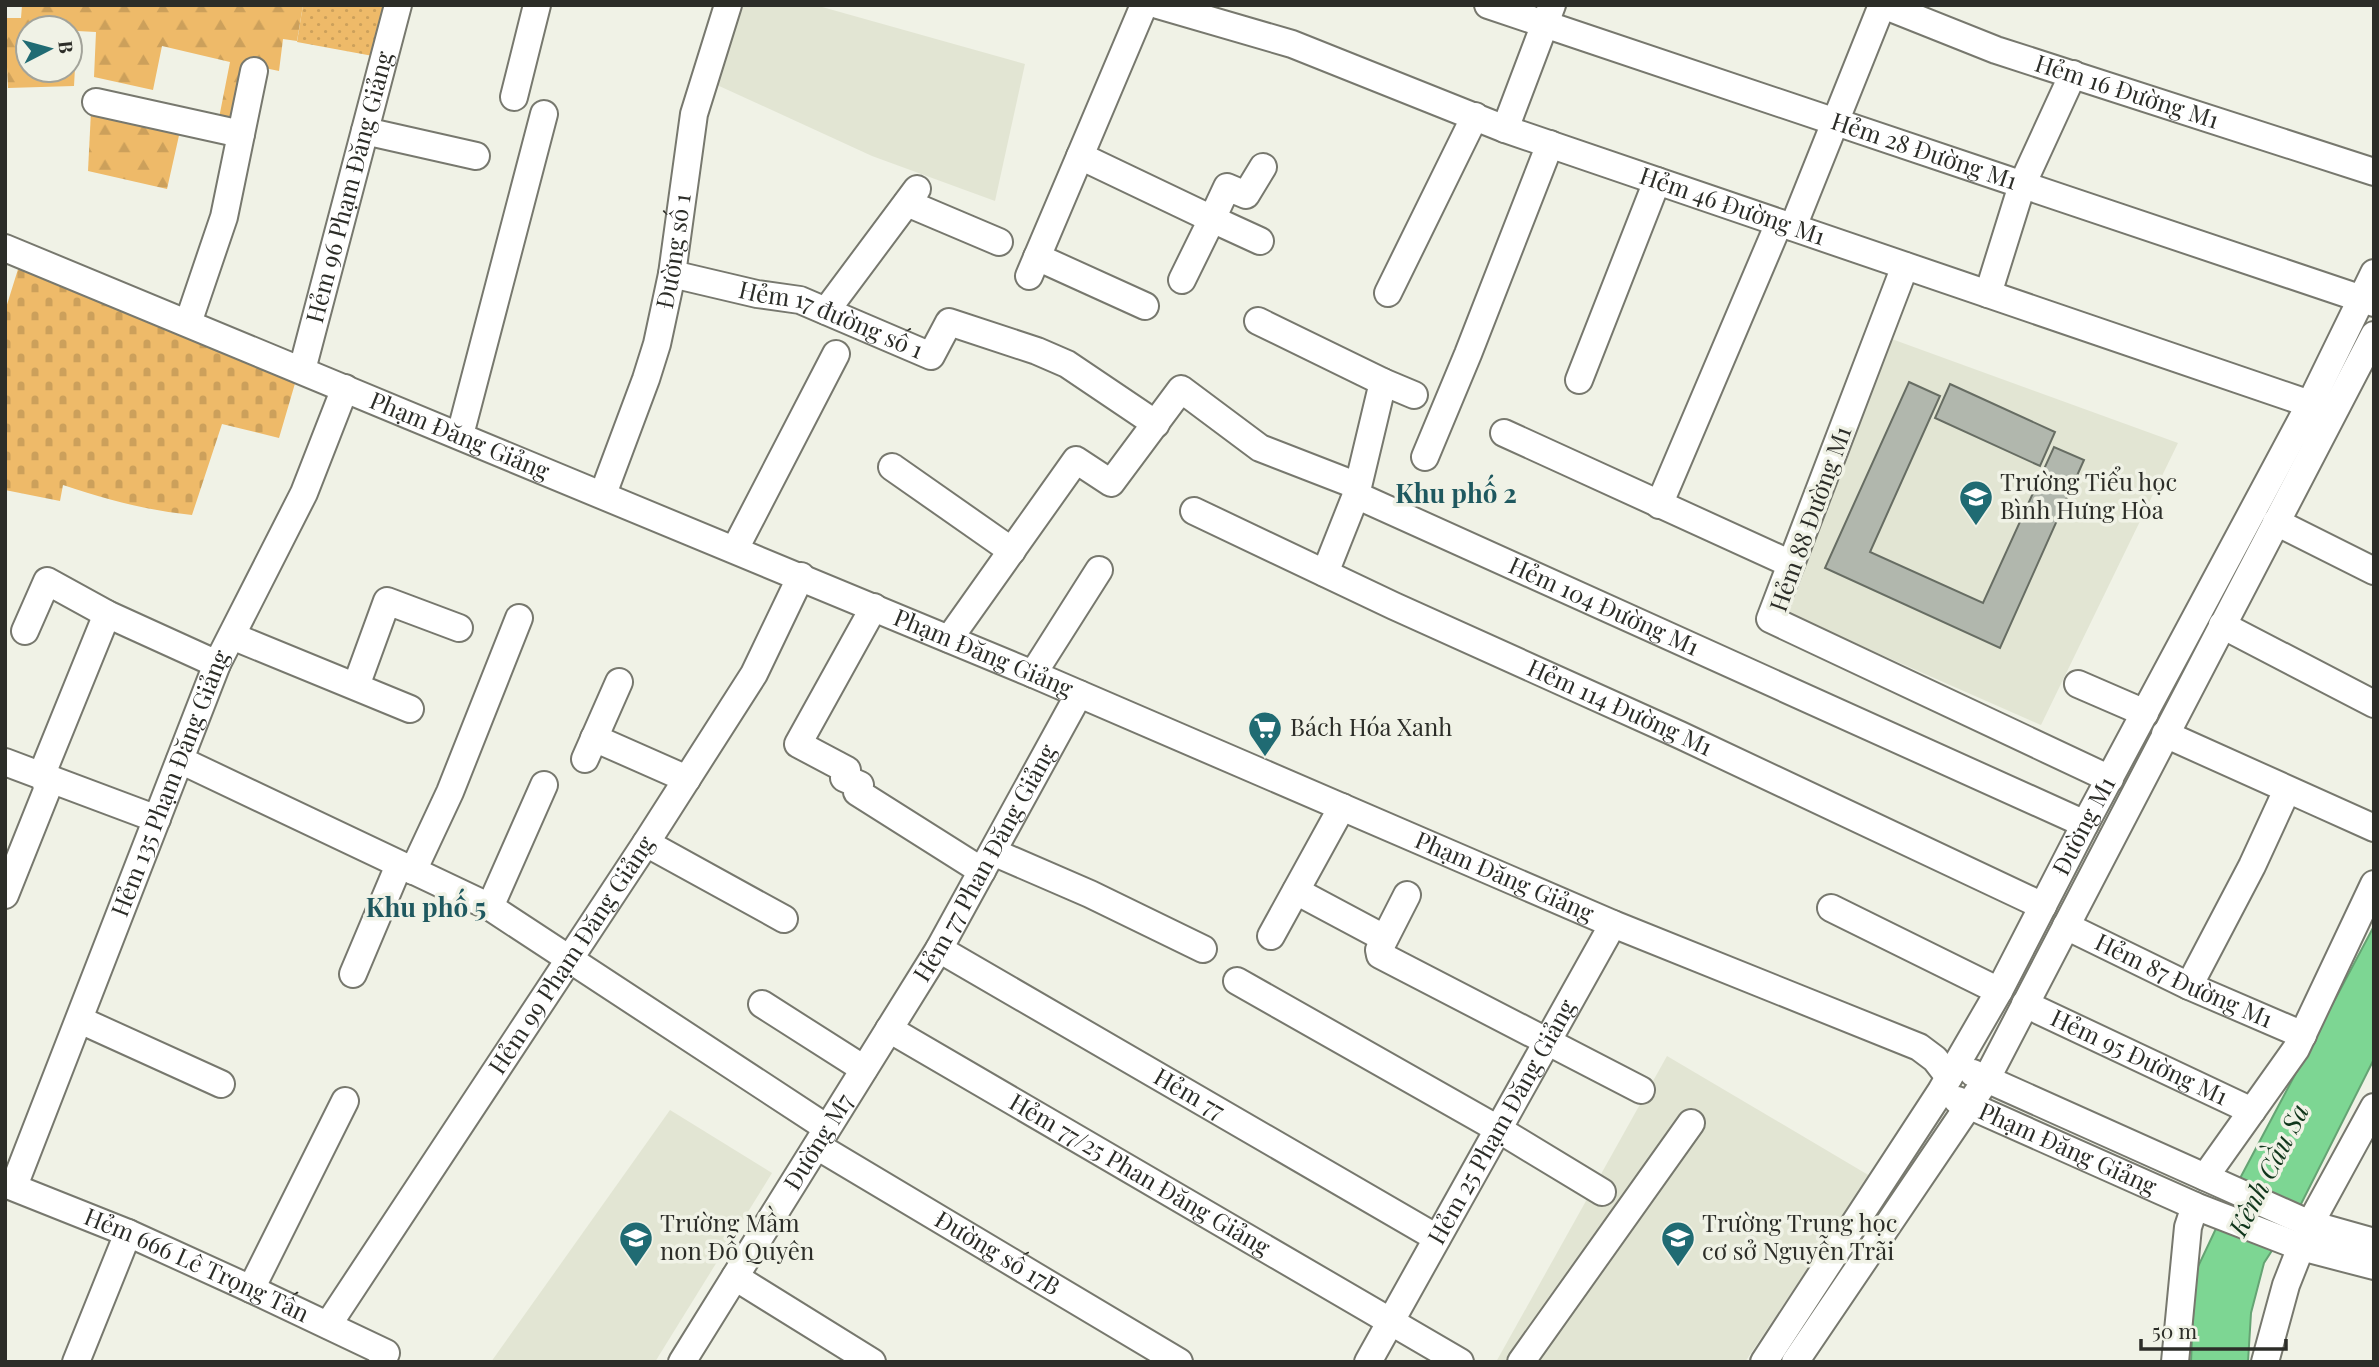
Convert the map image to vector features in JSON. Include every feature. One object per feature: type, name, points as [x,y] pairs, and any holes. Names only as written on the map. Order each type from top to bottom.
[{"type":"street","name":"Hẻm 96 Phạm Đăng Giảng","points":[[302,370],[398,5]]},
{"type":"street","points":[[514,97],[537,5]]},
{"type":"street","name":"Đường số 1","points":[[603,494],[657,344],[672,274],[694,114],[728,5]]},
{"type":"street","points":[[1144,5],[1033,267],[1145,306]]},
{"type":"street","name":"Hẻm 46 Đường M1","points":[[1158,5],[1292,44],[1505,129],[2309,404]]},
{"type":"street","name":"Hẻm 28 Đường M1","points":[[1488,5],[1549,15],[1834,122],[2367,301]]},
{"type":"street","points":[[1659,505],[1834,122],[1883,5]]},
{"type":"street","name":"Hẻm 16 Đường M1","points":[[1883,5],[1996,50],[2374,172]]},
{"type":"street","points":[[1505,129],[1549,15]]},
{"type":"street","points":[[188,323],[224,217],[254,71]]},
{"type":"street","points":[[1988,294],[2022,185],[2073,74]]},
{"type":"street","points":[[96,102],[241,134]]},
{"type":"street","points":[[460,435],[544,114]]},
{"type":"street","points":[[1388,293],[1475,116]]},
{"type":"street","points":[[365,131],[476,156]]},
{"type":"street","points":[[1425,457],[1550,144]]},
{"type":"street","points":[[1080,156],[1260,241]]},
{"type":"street","points":[[1182,280],[1227,187],[1246,195],[1263,167]]},
{"type":"street","points":[[1579,380],[1657,181]]},
{"type":"street","points":[[826,311],[912,196],[999,242]]},
{"type":"street","name":"Phạm Đăng Giảng","points":[[5,248],[801,576],[1613,924],[1919,1047],[1935,1059],[1970,1107],[2195,1206],[2306,1236]]},
{"type":"street","name":"Hẻm 88 Đường M1","points":[[1905,266],[1770,619],[2110,779]]},
{"type":"street","name":"Đường M1","points":[[1764,1362],[1949,1077],[1999,991],[2309,404],[2367,301],[2374,273]]},
{"type":"street","name":"Hẻm 17 đường số 1","points":[[672,274],[757,294],[791,297],[931,356],[949,323],[1037,351],[1067,364],[1157,424]]},
{"type":"street","points":[[1258,321],[1414,395]]},
{"type":"street","name":"Đường M1","points":[[1795,1362],[1986,1080],[2374,335]]},
{"type":"street","points":[[735,549],[836,354]]},
{"type":"street","points":[[1325,573],[1357,490],[1382,382]]},
{"type":"street","name":"Hẻm 135 Phạm Đăng Giảng","points":[[10,1185],[80,1020],[217,664],[304,493],[345,388]]},
{"type":"street","name":"Hẻm 104 Đường M1","points":[[1157,424],[1181,389],[1260,448],[2085,824]]},
{"type":"street","points":[[949,639],[1076,460],[1111,483],[1157,424]]},
{"type":"street","points":[[1504,433],[1791,564]]},
{"type":"street","points":[[892,467],[1012,551]]},
{"type":"street","name":"Hẻm 114 Đường M1","points":[[1194,511],[2043,906]]},
{"type":"street","points":[[2276,522],[2374,571]]},
{"type":"street","points":[[1033,674],[1098,570]]},
{"type":"street","name":"Hẻm 99 Phạm Đăng Giảng","points":[[328,1325],[646,843],[754,674],[801,576]]},
{"type":"street","points":[[25,631],[47,581],[107,614],[217,664]]},
{"type":"street","points":[[356,686],[387,601],[459,628]]},
{"type":"street","points":[[874,607],[797,744],[847,769],[844,778],[860,785],[858,792],[988,861],[1090,894],[1203,949]]},
{"type":"street","points":[[5,895],[47,790],[44,769],[107,614]]},
{"type":"street","points":[[353,974],[406,868],[450,792],[519,618]]},
{"type":"street","points":[[2222,625],[2374,704]]},
{"type":"street","points":[[232,636],[410,709]]},
{"type":"street","points":[[619,682],[590,748],[687,779]]},
{"type":"street","points":[[2077,684],[2145,713]]},
{"type":"street","name":"Hẻm 77 Phan Đăng Giảng","points":[[890,1029],[939,949],[1079,694]]},
{"type":"street","points":[[2165,734],[2374,828]]},
{"type":"street","name":"Đường số 17B","points":[[180,760],[489,907],[570,959],[822,1137],[1179,1362]]},
{"type":"street","points":[[5,762],[158,819]]},
{"type":"street","points":[[489,907],[544,785]]},
{"type":"street","points":[[2189,986],[2252,866],[2287,790]]},
{"type":"street","points":[[1271,936],[1342,807]]},
{"type":"street","points":[[646,843],[784,919]]},
{"type":"street","points":[[2205,1177],[2296,1049],[2374,884]]},
{"type":"street","points":[[1296,891],[1384,938]]},
{"type":"street","points":[[1407,895],[1384,938],[1379,950],[1380,955],[1641,1090]]},
{"type":"street","points":[[1831,908],[1999,991]]},
{"type":"street","name":"Hẻm 25 Phạm Đăng Giảng","points":[[1368,1362],[1613,924]]},
{"type":"street","name":"Hẻm 87 Đường M1","points":[[2066,926],[2189,986],[2303,1035]]},
{"type":"street","name":"Hẻm 77","points":[[939,949],[1437,1238]]},
{"type":"street","points":[[1237,981],[1498,1129],[1602,1192]]},
{"type":"street","points":[[762,1003],[864,1069]]},
{"type":"street","name":"Hẻm 95 Đường M1","points":[[2025,1004],[2252,1111]]},
{"type":"street","points":[[80,1020],[221,1084]]},
{"type":"street","name":"Đường M7","points":[[682,1362],[890,1029]]},
{"type":"street","name":"Hẻm 77/25 Phan Đăng Giảng","points":[[890,1029],[1460,1362]]},
{"type":"street","name":"Phạm Đăng Giảng","points":[[1949,1077],[1986,1080],[2205,1177],[2306,1236]]},
{"type":"street","points":[[251,1289],[345,1101]]},
{"type":"street","points":[[2265,1362],[2286,1285],[2306,1236],[2374,1107]]},
{"type":"street","points":[[1521,1362],[1691,1123]]},
{"type":"street","name":"Hẻm 666 Lê Trọng Tấn","points":[[10,1185],[128,1233],[251,1289],[328,1325],[384,1357]]},
{"type":"street","points":[[2175,1362],[2188,1227],[2195,1206]]},
{"type":"street","points":[[76,1362],[128,1233]]},
{"type":"street","points":[[2306,1236],[2374,1242]]},
{"type":"street","points":[[2306,1236],[2374,1266]]},
{"type":"street","points":[[735,1277],[872,1362]]},
{"type":"shaded area","points":[[743,5],[815,5],[1025,64],[995,201],[872,156],[717,85]]},
{"type":"shaded area","name":"Trường Tiểu học Bình Hưng Hòa","points":[[1889,338],[2178,443],[2041,725],[1782,611]]},
{"type":"shaded area","name":"Trường Trung học cơ sở Nguyễn Trãi","points":[[1667,1056],[1870,1176],[1745,1362],[1496,1362]]},
{"type":"shaded area","name":"Trường Mầm non Đỗ Quyên","points":[[670,1110],[772,1173],[655,1362],[491,1362]]},
{"type":"green space","points":[[22,5],[303,5],[297,41],[283,39],[279,71],[250,65],[239,123],[219,118],[230,62],[162,46],[153,90],[94,77],[96,32],[84,31],[84,14],[21,14]]},
{"type":"green space","points":[[303,5],[387,5],[373,56],[297,42]]},
{"type":"green space","points":[[5,18],[14,18],[14,84],[74,86],[8,88]]},
{"type":"green space","points":[[91,111],[180,131],[167,189],[88,171]]},
{"type":"green space","points":[[19,266],[296,380],[279,438],[222,424],[192,515],[127,504],[63,485],[60,501],[5,490],[5,311]]},
{"type":"water","name":"Kênh Cầu Sa","points":[[2374,926],[2374,1059],[2298,1210],[2264,1263],[2251,1313],[2248,1362],[2191,1362],[2195,1273],[2237,1184]]},
{"type":"building","points":[[1909,382],[1940,396],[1870,552],[1983,603],[2054,447],[2084,460],[2000,648],[1825,568]]},
{"type":"building","points":[[1950,384],[2055,432],[2040,466],[1935,418]]},
{"type":"place","name":"Trường Tiểu học Bình Hưng Hòa","points":[[1976,527]]},
{"type":"place","name":"Bách Hóa Xanh","points":[[1265,758]]},
{"type":"place","name":"Trường Mầm non Đỗ Quyên","points":[[636,1268]]},
{"type":"place","name":"Trường Trung học cơ sở Nguyễn Trãi","points":[[1678,1268]]},
{"type":"district","name":"Khu phố 2","points":[[1456,494]]},
{"type":"district","name":"Khu phố 5","points":[[426,908]]}]
